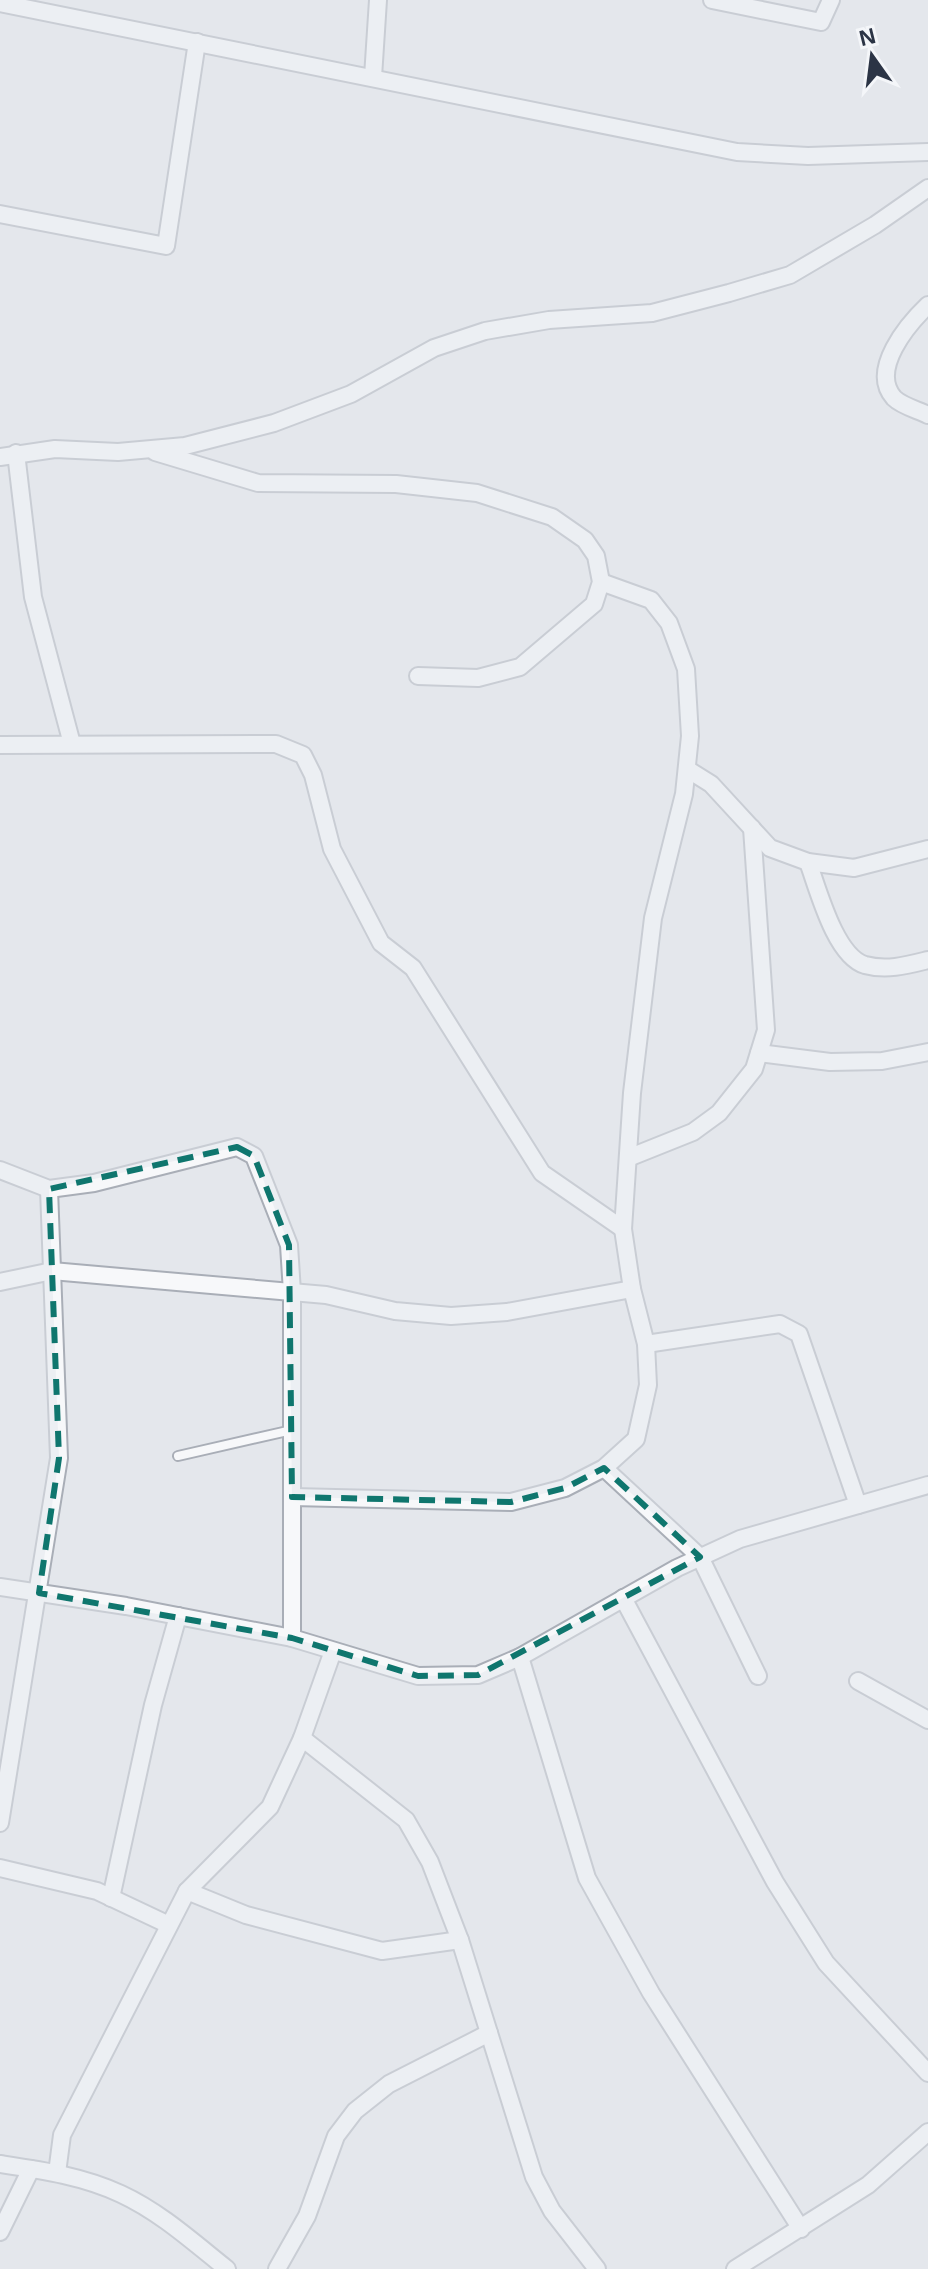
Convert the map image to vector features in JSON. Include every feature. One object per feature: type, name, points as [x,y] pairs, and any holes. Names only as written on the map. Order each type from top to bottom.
[{"type":"street","points":[[373,77],[378,0]]},
{"type":"street","points":[[712,0],[821,22],[831,0]]},
{"type":"street","points":[[0,3],[737,152],[808,156],[928,152]]},
{"type":"street","points":[[0,214],[166,246],[197,42]]},
{"type":"street","points":[[72,744],[33,597],[5,454],[55,449],[118,452],[185,446],[274,423],[351,394],[434,348],[485,331],[549,320],[652,313],[790,275],[875,225],[928,188]]},
{"type":"street","points":[[928,305],[908,324],[888,360],[887,386],[895,399],[928,415]]},
{"type":"street","points":[[145,449],[258,483],[396,484],[477,493],[552,517],[585,540],[596,556],[601,582],[594,604],[520,667],[478,678],[418,676]]},
{"type":"street","points":[[292,1497],[511,1502],[565,1488],[604,1468],[636,1439],[648,1385],[646,1344],[632,1289],[623,1229],[632,1093],[653,918],[684,794],[690,736],[686,669],[669,623],[651,600],[601,582]]},
{"type":"street","points":[[0,745],[276,744],[303,755],[313,775],[332,849],[381,943],[413,968],[542,1173],[623,1229]]},
{"type":"street","points":[[687,769],[711,784],[770,848],[808,862],[854,868],[928,849]]},
{"type":"street","points":[[628,1158],[693,1132],[719,1113],[754,1069],[766,1030],[752,828]]},
{"type":"street","points":[[808,862],[831,925],[845,948],[863,964],[898,968],[928,960]]},
{"type":"street","points":[[759,1053],[830,1062],[882,1061],[928,1052]]},
{"type":"street","points":[[0,1170],[49,1189],[94,1183],[237,1147],[254,1156],[289,1245],[292,1292],[292,1638]]},
{"type":"street","points":[[0,1823],[59,1458],[49,1189]]},
{"type":"street","points":[[0,1282],[52,1271],[326,1295],[395,1311],[451,1316],[507,1312],[632,1289]]},
{"type":"street","points":[[646,1344],[780,1324],[799,1334],[858,1505]]},
{"type":"street","points":[[604,1468],[700,1557],[758,1676]]},
{"type":"street","points":[[0,1587],[292,1638],[418,1676],[478,1675],[520,1657],[623,1598],[740,1539],[928,1485]]},
{"type":"street","points":[[623,1598],[775,1882],[826,1963],[928,2073]]},
{"type":"street","points":[[111,1898],[153,1705],[178,1616]]},
{"type":"street","points":[[57,2173],[62,2135],[187,1891],[270,1807],[302,1738],[333,1651]]},
{"type":"street","points":[[520,1657],[587,1878],[651,1993],[801,2229]]},
{"type":"street","points":[[858,1681],[928,1720]]},
{"type":"street","points":[[302,1738],[406,1820],[430,1862],[460,1940],[534,2177],[552,2211],[597,2269]]},
{"type":"street","points":[[0,1868],[97,1891],[169,1925]]},
{"type":"street","points":[[187,1891],[246,1915],[382,1951],[460,1940]]},
{"type":"street","points":[[277,2269],[307,2216],[336,2136],[355,2111],[389,2084],[489,2033]]},
{"type":"street","points":[[735,2269],[868,2185],[928,2132]]},
{"type":"street","points":[[0,2164],[57,2173],[120,2193],[169,2222],[227,2269]]},
{"type":"street","points":[[0,2232],[31,2169]]},
{"type":"lane","points":[[178,1456],[292,1430]]},
{"type":"highlighted area","points":[[237,1147],[254,1156],[289,1245],[292,1497],[511,1502],[565,1488],[604,1468],[700,1557],[478,1675],[418,1676],[292,1638],[39,1593],[59,1458],[49,1189]]}]
